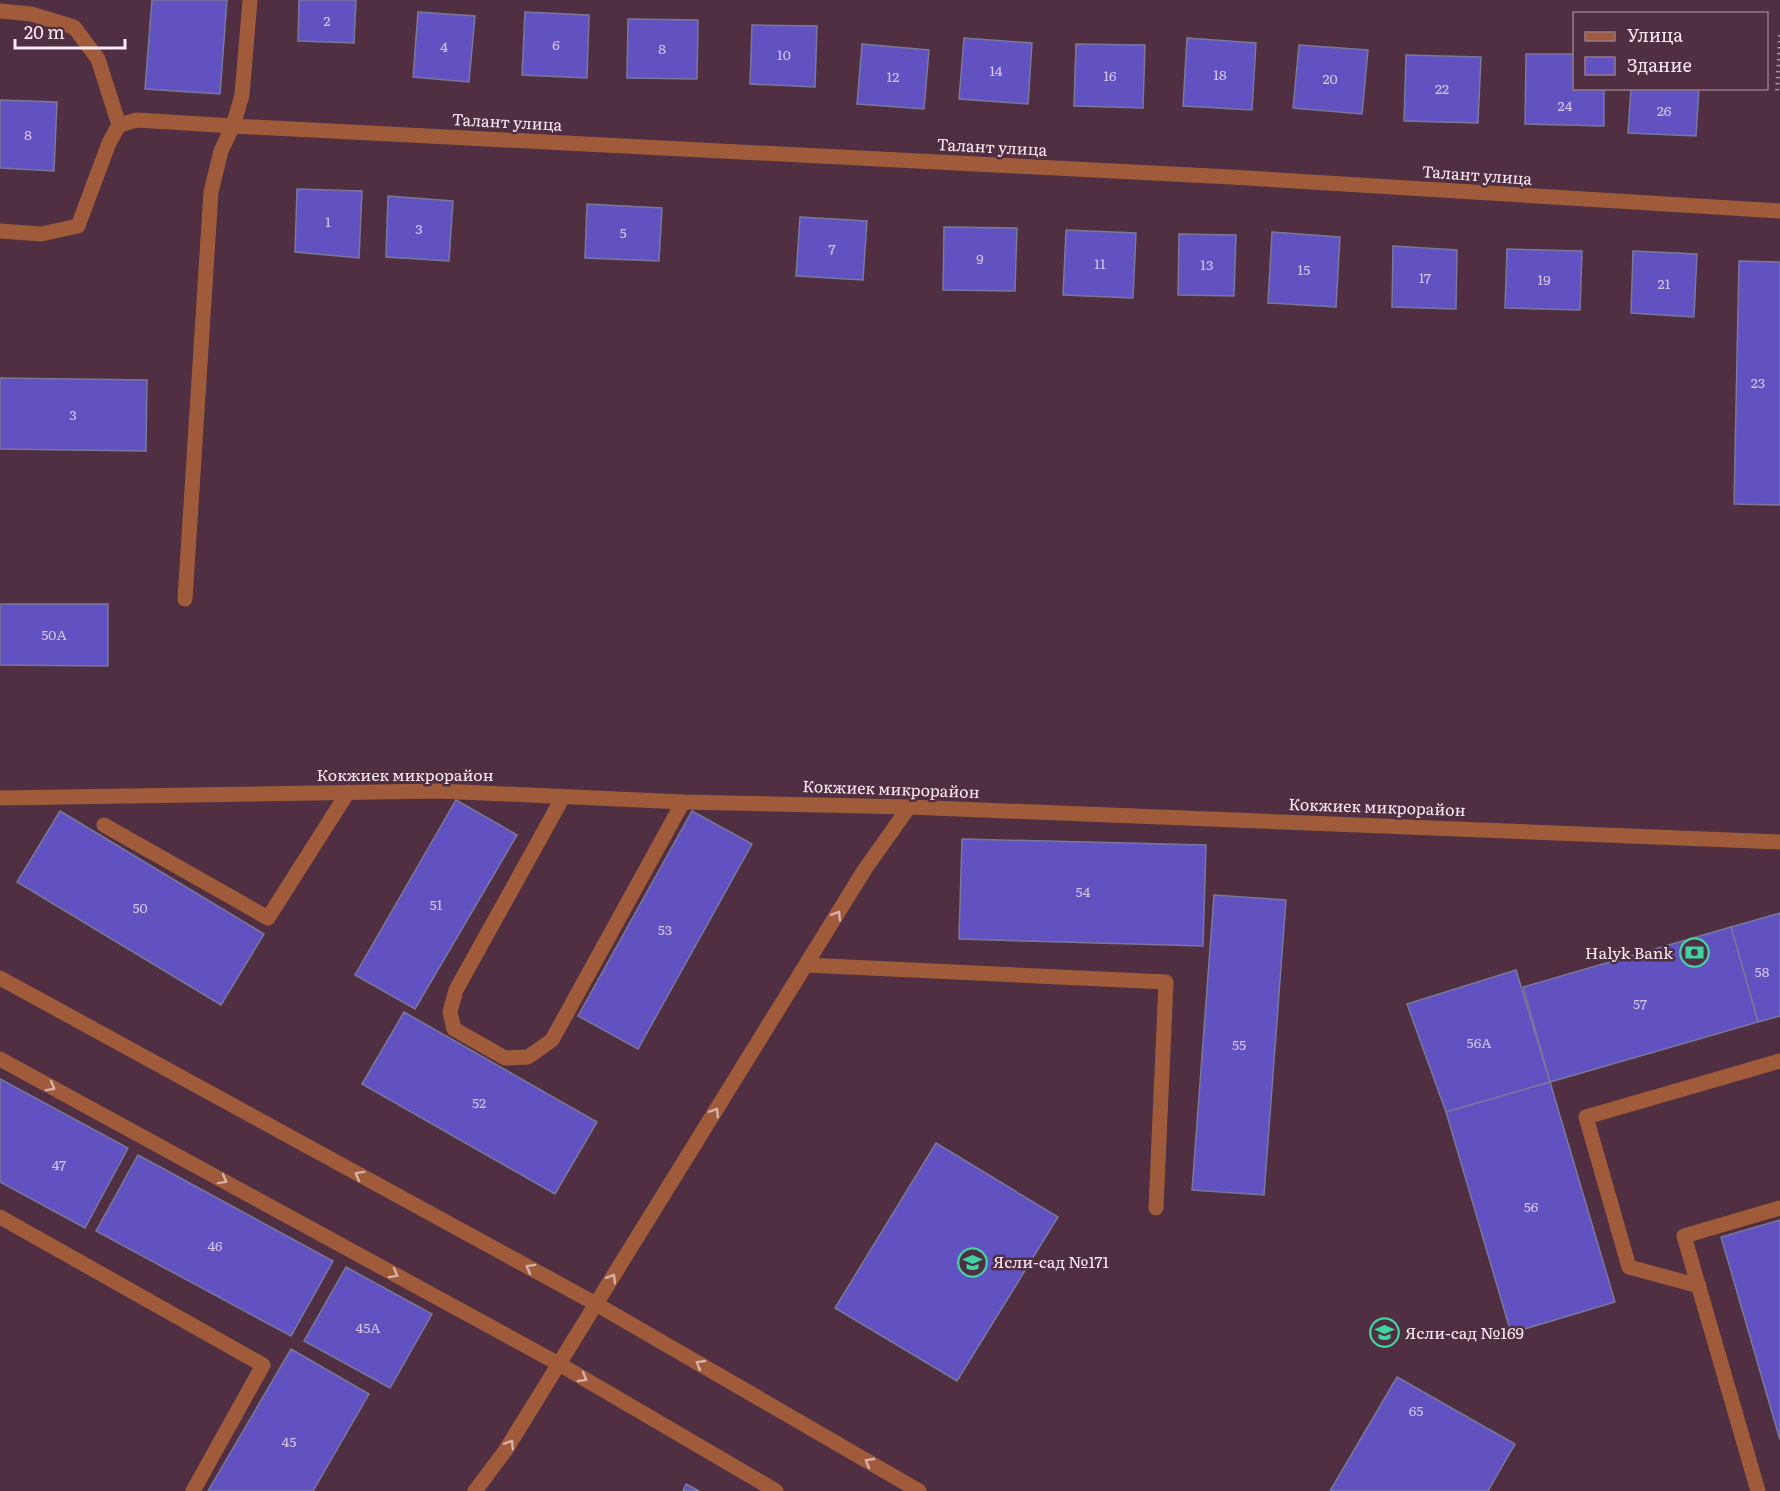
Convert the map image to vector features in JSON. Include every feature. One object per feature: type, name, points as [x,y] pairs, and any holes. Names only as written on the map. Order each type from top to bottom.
[{"type":"street","points":[[185,599],[211,192],[221,152],[233,126],[242,95],[250,0]]},
{"type":"street","points":[[0,11],[31,14],[74,27],[98,59],[119,125],[109,143],[78,226],[41,234],[0,231]]},
{"type":"street","name":"Талант улица","points":[[119,125],[137,120],[1208,176],[1780,211]]},
{"type":"street","name":"Кокжиек микрорайон","points":[[0,798],[439,791],[683,802],[909,807],[1780,842]]},
{"type":"street","points":[[104,825],[268,918],[348,792]]},
{"type":"street","points":[[563,797],[456,990],[450,1012],[454,1029],[505,1058],[528,1057],[552,1040],[683,802]]},
{"type":"street","points":[[475,1491],[505,1451],[865,869],[909,807]]},
{"type":"street","points":[[806,965],[1166,982],[1156,1208]]},
{"type":"street","points":[[0,978],[596,1304],[920,1491]]},
{"type":"street","points":[[0,1059],[559,1364],[776,1491]]},
{"type":"street","points":[[1699,1286],[1629,1267],[1586,1117],[1780,1061]]},
{"type":"street","points":[[1758,1491],[1684,1236],[1780,1208]]},
{"type":"street","points":[[0,1217],[263,1365],[193,1491]]},
{"type":"path","points":[[1780,35],[1777,91],[1780,92]]},
{"type":"building","points":[[152,0],[227,0],[220,94],[145,89]]},
{"type":"building","points":[[299,0],[356,0],[354,43],[298,41]]},
{"type":"building","points":[[418,12],[475,16],[469,82],[413,77]]},
{"type":"building","points":[[525,12],[589,15],[587,78],[522,75]]},
{"type":"building","points":[[628,19],[698,20],[697,79],[627,78]]},
{"type":"building","points":[[752,25],[817,26],[815,87],[750,84]]},
{"type":"building","points":[[964,38],[1032,43],[1028,104],[959,99]]},
{"type":"building","points":[[1187,38],[1256,43],[1252,110],[1183,106]]},
{"type":"building","points":[[862,44],[929,50],[924,109],[857,104]]},
{"type":"building","points":[[1076,44],[1145,45],[1143,108],[1074,106]]},
{"type":"building","points":[[1299,45],[1368,50],[1362,114],[1293,108]]},
{"type":"building","points":[[1526,54],[1573,54],[1573,90],[1604,90],[1604,126],[1525,124]]},
{"type":"building","points":[[1406,55],[1481,57],[1478,123],[1404,121]]},
{"type":"building","points":[[1631,90],[1699,90],[1696,136],[1628,133]]},
{"type":"building","points":[[0,100],[57,102],[54,171],[0,168]]},
{"type":"building","points":[[297,189],[362,191],[359,258],[295,252]]},
{"type":"building","points":[[388,196],[453,201],[449,261],[386,257]]},
{"type":"building","points":[[587,204],[662,208],[659,261],[585,258]]},
{"type":"building","points":[[800,217],[867,221],[863,280],[796,276]]},
{"type":"building","points":[[944,227],[1017,228],[1015,291],[943,290]]},
{"type":"building","points":[[1066,230],[1136,233],[1133,298],[1063,295]]},
{"type":"building","points":[[1272,232],[1340,237],[1336,307],[1268,303]]},
{"type":"building","points":[[1179,234],[1236,235],[1234,296],[1178,295]]},
{"type":"building","points":[[1393,246],[1457,250],[1456,309],[1392,307]]},
{"type":"building","points":[[1507,249],[1582,251],[1580,310],[1505,308]]},
{"type":"building","points":[[1633,251],[1697,254],[1694,317],[1631,313]]},
{"type":"building","points":[[1739,261],[1780,262],[1780,505],[1734,504]]},
{"type":"building","points":[[0,378],[147,380],[146,451],[0,449]]},
{"type":"building","points":[[0,604],[108,604],[108,666],[0,665]]},
{"type":"building","points":[[456,800],[517,835],[415,1009],[355,975]]},
{"type":"building","points":[[60,811],[264,934],[221,1005],[17,882]]},
{"type":"building","points":[[692,811],[752,844],[638,1049],[578,1016]]},
{"type":"building","points":[[962,839],[1206,845],[1203,946],[959,939]]},
{"type":"building","points":[[1214,895],[1286,900],[1264,1195],[1192,1190]]},
{"type":"building","points":[[1780,913],[1780,1016],[1758,1022],[1731,927]]},
{"type":"building","points":[[1731,927],[1758,1022],[1550,1082],[1523,987]]},
{"type":"building","points":[[1516,970],[1550,1082],[1446,1112],[1407,1004]]},
{"type":"building","points":[[404,1012],[597,1122],[555,1194],[362,1084]]},
{"type":"building","points":[[0,1079],[128,1148],[85,1228],[0,1182]]},
{"type":"building","points":[[1550,1082],[1615,1302],[1511,1333],[1446,1112]]},
{"type":"building","points":[[936,1143],[1058,1217],[957,1381],[835,1308]]},
{"type":"building","points":[[138,1155],[333,1261],[291,1336],[96,1231]]},
{"type":"building","points":[[1780,1220],[1780,1440],[1721,1237]]},
{"type":"building","points":[[346,1267],[432,1314],[390,1388],[304,1341]]},
{"type":"building","points":[[291,1349],[369,1394],[313,1491],[208,1491]]},
{"type":"building","points":[[1397,1377],[1515,1444],[1488,1491],[1330,1491]]},
{"type":"building","points":[[686,1484],[699,1491],[683,1491]]},
{"type":"place","name":"Halyk Bank","points":[[1694,953]]},
{"type":"place","name":"Ясли-сад №171","points":[[972,1262]]},
{"type":"place","name":"Ясли-сад №169","points":[[1384,1333]]}]
